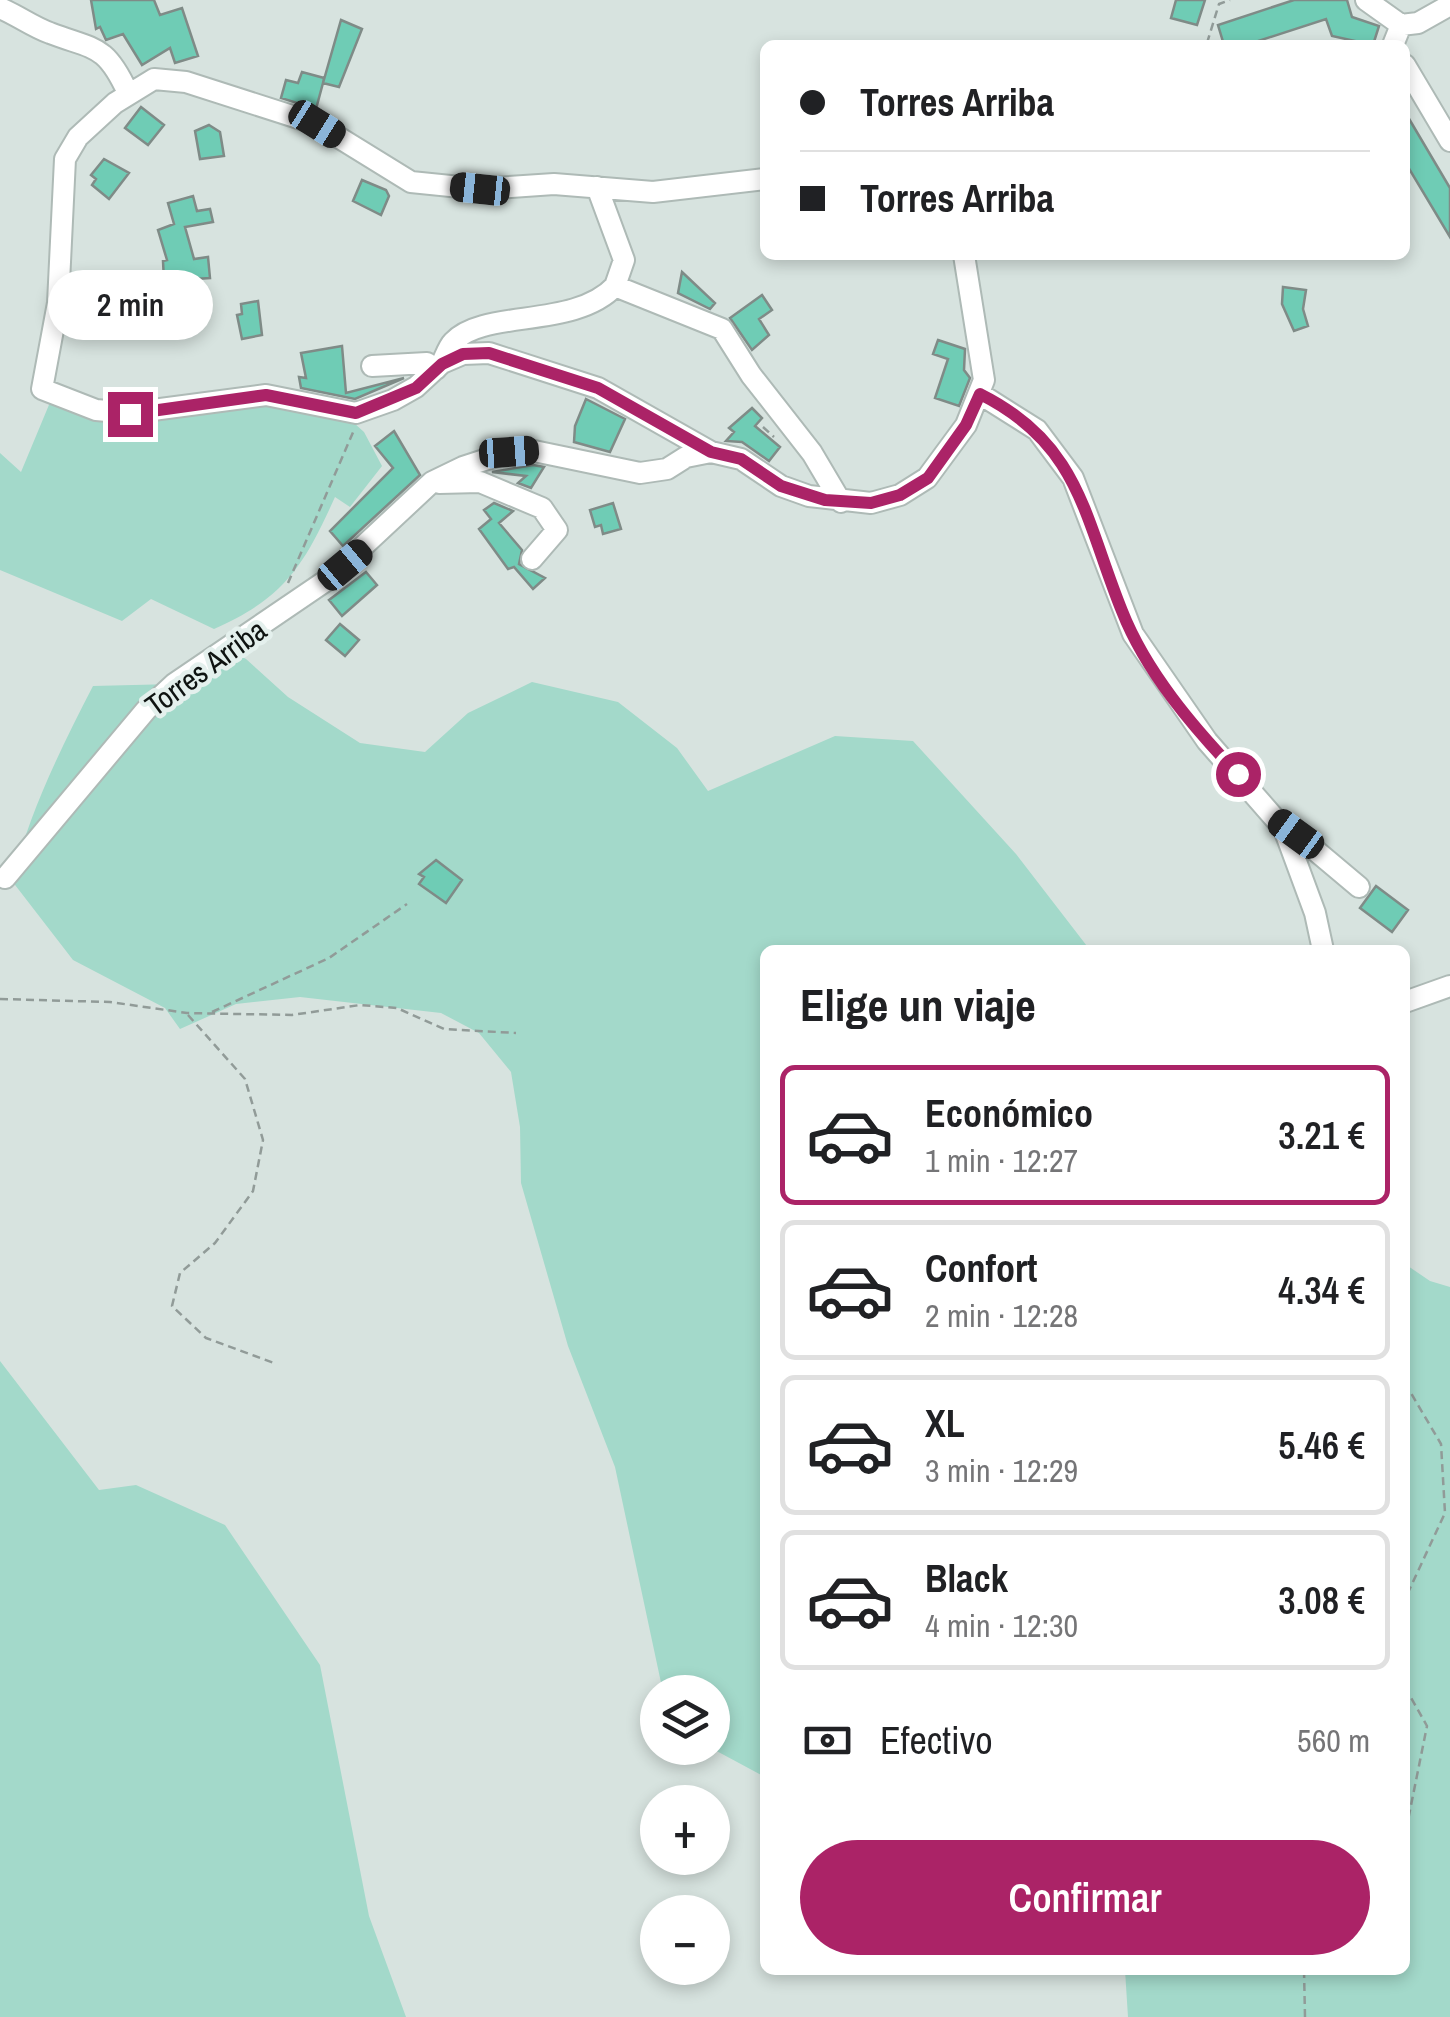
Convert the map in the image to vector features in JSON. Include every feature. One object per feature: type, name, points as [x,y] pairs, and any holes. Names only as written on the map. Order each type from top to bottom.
[{"type":"street","points":[[1366,0],[1397,35],[1450,6]]},
{"type":"street","points":[[0,8],[50,33],[89,43],[110,63],[128,94]]},
{"type":"street","points":[[1410,73],[1450,141]]},
{"type":"street","points":[[597,187],[624,260],[615,286],[572,310],[483,327],[454,341],[439,366],[416,388],[364,410],[266,395],[130,414],[96,410],[42,389],[58,303],[65,159],[78,137],[128,94],[154,79],[186,82],[317,124],[411,182],[480,189],[597,187],[653,192],[760,180]]},
{"type":"street","points":[[372,366],[439,366],[463,354],[489,353],[598,388],[711,452],[741,459],[781,486],[841,502],[886,500],[928,478],[966,425],[980,394],[983,360],[965,260]]},
{"type":"street","points":[[615,286],[722,328],[750,375],[812,452],[841,502]]},
{"type":"street","points":[[980,394],[1020,417],[1056,453],[1087,508],[1133,634],[1207,741],[1278,820],[1359,888]]},
{"type":"street","name":"Torres Arriba","points":[[5,878],[146,710],[174,684],[327,580],[432,482],[509,452],[564,456],[640,473],[667,470],[686,457],[711,452]]},
{"type":"street","points":[[432,482],[480,482],[542,508],[557,530],[532,559]]},
{"type":"street","points":[[1278,820],[1315,913],[1321,945]]},
{"type":"street","points":[[1410,1000],[1450,986]]},
{"type":"path","points":[[1208,40],[1219,4],[1230,0]]},
{"type":"path","points":[[287,584],[364,410]]},
{"type":"path","points":[[211,1012],[329,958],[407,904]]},
{"type":"path","points":[[0,999],[110,1002],[187,1014],[292,1015],[360,1005],[397,1008],[444,1029],[516,1033]]},
{"type":"path","points":[[187,1014],[245,1079],[263,1140],[254,1191],[215,1243],[180,1273],[172,1306],[206,1338],[274,1363]]},
{"type":"path","points":[[1410,1391],[1442,1444],[1445,1513],[1410,1588]]},
{"type":"path","points":[[1410,1696],[1427,1726],[1410,1810]]},
{"type":"path","points":[[1304,1975],[1305,2017]]},
{"type":"green space","points":[[51,400],[98,415],[239,400],[344,414],[364,432],[382,466],[350,507],[335,497],[302,561],[275,592],[238,617],[214,629],[151,599],[122,621],[0,570],[0,453],[21,472]]},
{"type":"green space","points":[[229,650],[246,659],[288,697],[360,743],[425,752],[468,713],[532,682],[618,702],[677,748],[708,791],[835,736],[913,741],[1016,854],[1086,945],[760,945],[760,1774],[730,1758],[730,1675],[659,1675],[615,1467],[568,1346],[521,1183],[520,1127],[511,1072],[479,1033],[441,1013],[300,997],[236,1004],[180,1029],[165,1008],[73,960],[12,881],[47,781],[93,686],[174,684]]},
{"type":"green space","points":[[1410,1267],[1430,1281],[1450,1287],[1450,2017],[1128,2017],[1125,1975],[1410,1975]]},
{"type":"green space","points":[[0,1361],[99,1490],[136,1485],[225,1525],[320,1665],[369,1916],[406,2017],[0,2017]]},
{"type":"building","points":[[91,0],[154,0],[160,15],[182,8],[198,56],[175,63],[170,48],[142,65],[123,34],[106,40],[100,27],[96,29]]},
{"type":"building","points":[[1176,0],[1205,0],[1197,25],[1171,18]]},
{"type":"building","points":[[1294,0],[1347,0],[1352,17],[1379,26],[1375,40],[1332,36],[1326,19],[1261,40],[1222,40],[1218,25]]},
{"type":"building","points":[[341,20],[362,29],[339,87],[323,83]]},
{"type":"building","points":[[302,72],[324,78],[316,109],[281,98],[286,80],[298,83]]},
{"type":"building","points":[[141,107],[164,125],[148,145],[125,128]]},
{"type":"building","points":[[1410,120],[1450,188],[1450,237],[1410,170]]},
{"type":"building","points":[[209,125],[220,132],[224,156],[200,159],[195,131]]},
{"type":"building","points":[[104,159],[129,173],[109,199],[92,185],[96,179],[91,175]]},
{"type":"building","points":[[362,180],[386,190],[389,196],[381,215],[353,201]]},
{"type":"building","points":[[193,196],[197,211],[210,209],[213,222],[185,227],[194,259],[208,257],[210,278],[164,281],[163,261],[167,260],[158,230],[174,224],[168,203]]},
{"type":"building","points":[[682,272],[715,303],[710,309],[678,293]]},
{"type":"building","points":[[1283,287],[1306,290],[1303,309],[1308,326],[1294,331],[1282,304]]},
{"type":"building","points":[[762,295],[772,310],[759,319],[769,335],[752,350],[730,318]]},
{"type":"building","points":[[258,301],[262,335],[242,339],[237,315],[242,314],[241,304]]},
{"type":"building","points":[[938,340],[965,349],[964,370],[970,378],[959,406],[935,398],[948,359],[933,354]]},
{"type":"building","points":[[342,346],[346,393],[404,378],[355,399],[301,388],[299,377],[306,378],[301,353]]},
{"type":"building","points":[[586,399],[625,419],[610,452],[574,442],[575,426]]},
{"type":"building","points":[[752,408],[762,418],[755,426],[780,447],[769,461],[742,442],[726,441],[734,432],[729,428]]},
{"type":"building","points":[[394,431],[420,475],[343,546],[330,531],[393,468],[375,446]]},
{"type":"building","points":[[533,465],[544,467],[531,488],[518,483],[526,476],[492,472]]},
{"type":"building","points":[[494,503],[513,511],[499,523],[522,550],[519,564],[545,578],[533,589],[514,567],[508,569],[479,529],[491,519],[484,510]]},
{"type":"building","points":[[613,503],[621,529],[603,534],[601,525],[595,527],[590,510]]},
{"type":"building","points":[[366,572],[377,585],[342,616],[329,600]]},
{"type":"building","points":[[340,624],[359,640],[345,656],[326,640]]},
{"type":"building","points":[[436,860],[462,880],[446,903],[419,884],[424,877],[419,874]]},
{"type":"building","points":[[1376,886],[1408,910],[1392,932],[1360,908]]},
{"type":"route","points":[[130,414],[266,395],[356,413],[416,388],[442,364],[463,354],[489,353],[598,388],[652,414],[711,452],[741,459],[781,486],[825,500],[871,503],[900,495],[928,478],[966,425],[980,394],[1037,430],[1073,478],[1133,634],[1176,701],[1238,774]]}]
